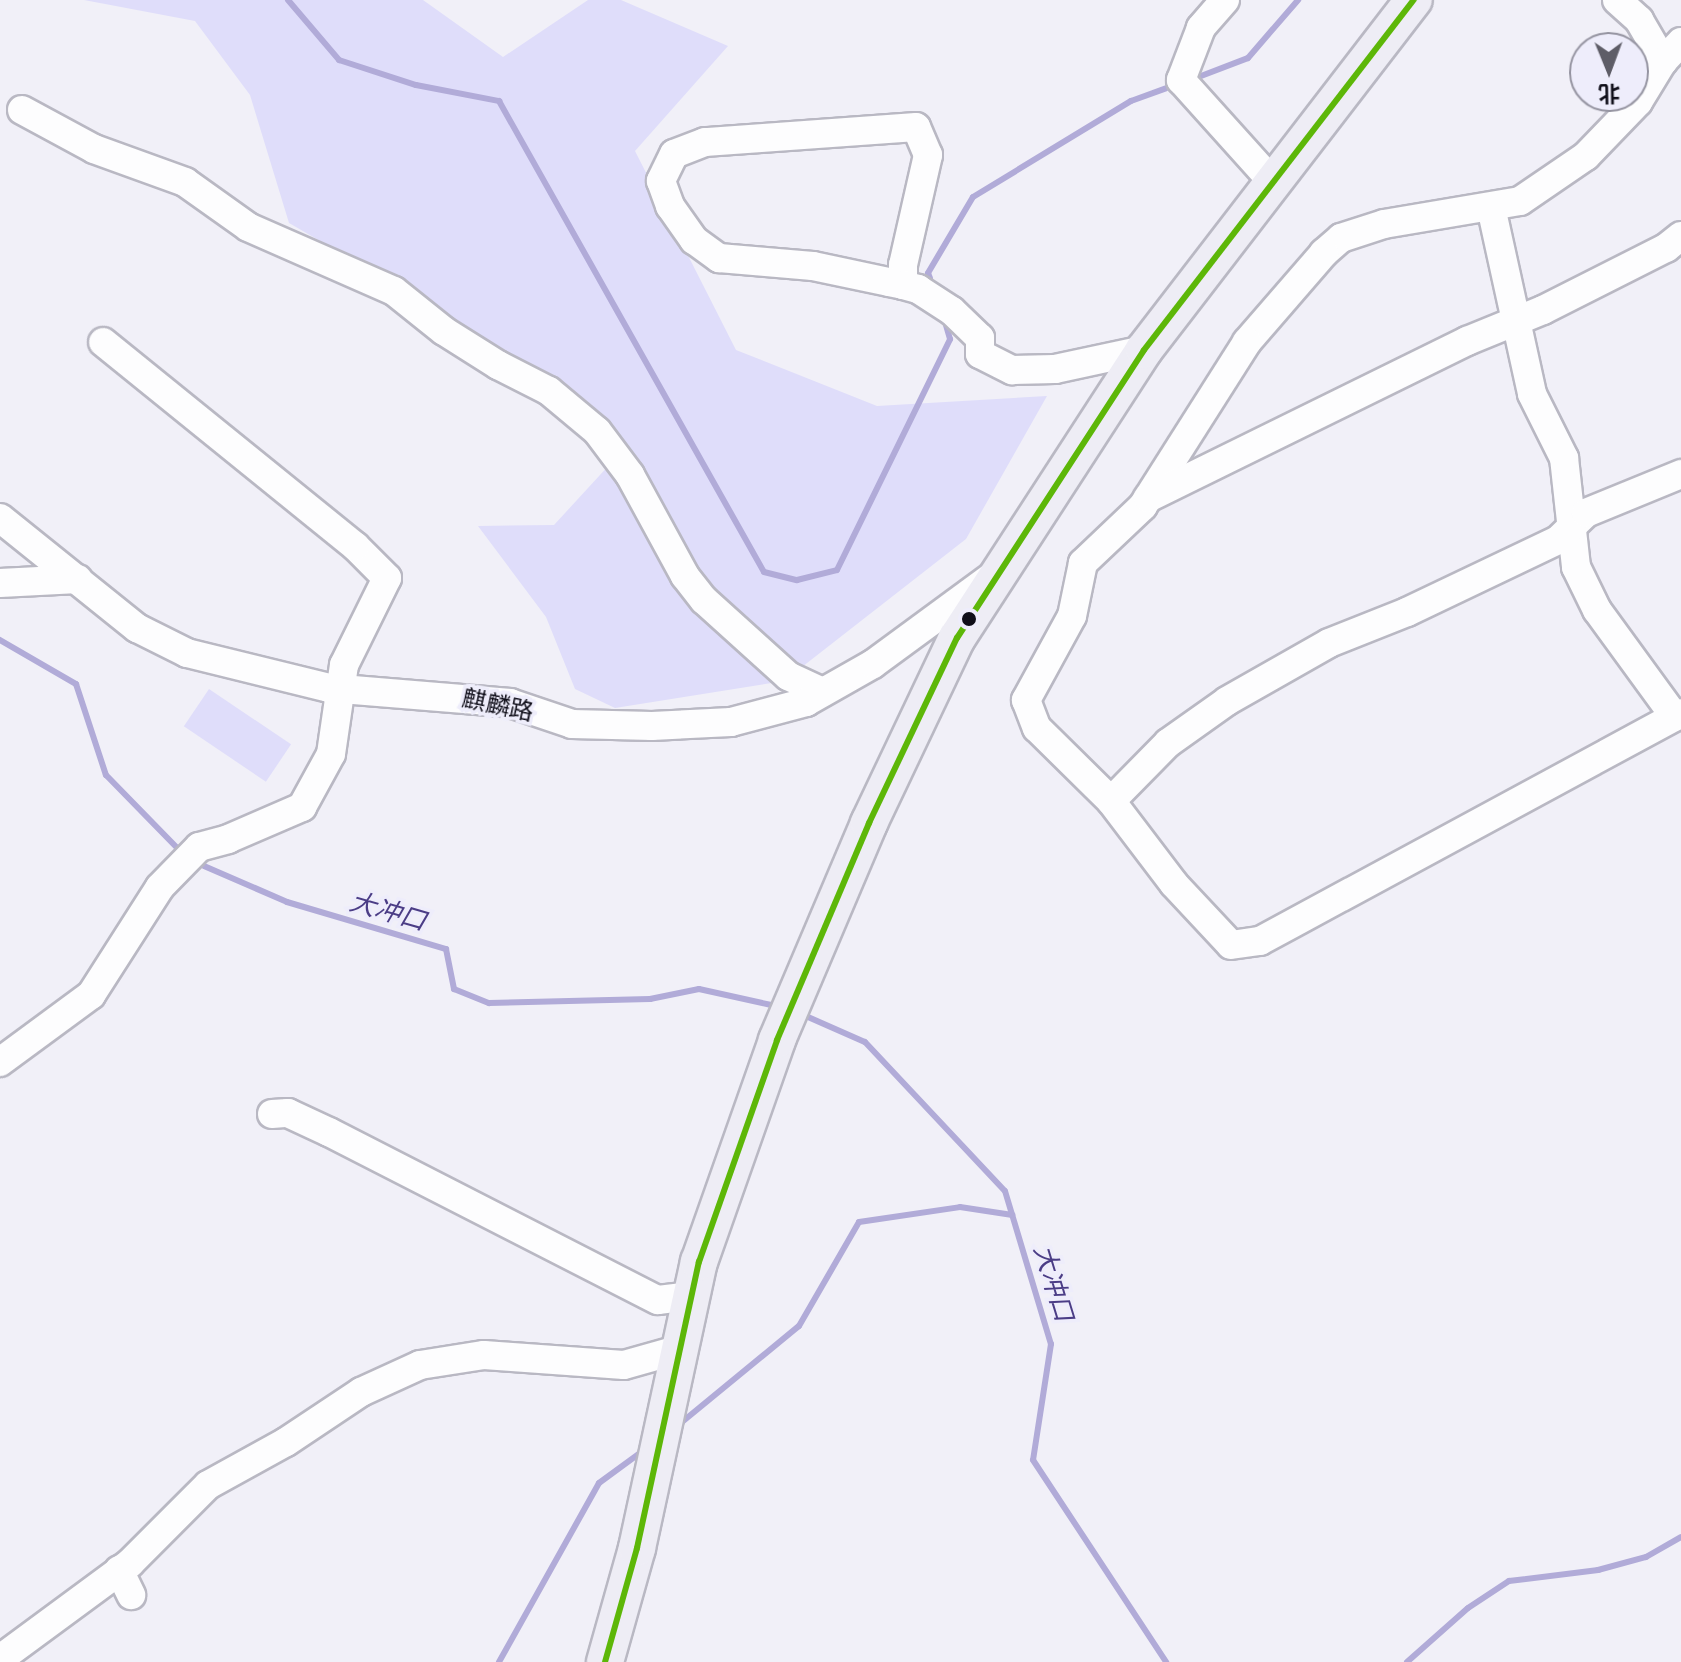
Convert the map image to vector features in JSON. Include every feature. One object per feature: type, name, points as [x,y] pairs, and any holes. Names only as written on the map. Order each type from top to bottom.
[{"type":"main road","points":[[605,1662],[637,1548],[699,1262],[777,1040],[862,838],[957,638],[1144,350],[1414,0]]},
{"type":"street","points":[[1225,0],[1201,28],[1181,80],[1273,182]]},
{"type":"street","points":[[1491,207],[1532,394],[1564,458],[1576,567],[1597,610],[1678,715],[1260,941],[1231,945],[1174,884],[1111,801],[1037,728],[1026,700],[1072,616],[1083,563],[1148,498],[1247,342],[1332,246],[1341,238],[1384,224],[1520,201],[1586,156],[1638,102],[1672,52],[1617,0]]},
{"type":"street","points":[[22,110],[94,149],[185,182],[248,227],[394,291],[444,331],[498,365],[549,391],[597,431],[622,464],[685,576],[704,600],[788,676],[823,692]]},
{"type":"street","points":[[903,285],[903,265],[928,155],[916,127],[705,142],[674,154],[661,181],[670,206],[694,240],[719,258],[813,266],[918,289],[952,311],[980,338],[980,354],[1012,370],[1055,369],[1144,350]]},
{"type":"street","points":[[1148,498],[1467,341],[1653,255],[1681,236]]},
{"type":"street","points":[[0,1062],[91,995],[160,887],[199,847],[228,839],[302,807],[331,754],[344,665],[387,578],[355,546],[103,342]]},
{"type":"street","points":[[1111,801],[1168,743],[1227,701],[1329,643],[1505,569],[1558,540],[1586,513],[1681,474]]},
{"type":"street","name":"麒麟路","points":[[0,518],[137,628],[187,653],[340,689],[510,703],[572,724],[652,726],[731,722],[806,702],[873,664],[1001,571]]},
{"type":"street","points":[[0,583],[78,579]]},
{"type":"street","points":[[272,1114],[288,1113],[329,1132],[658,1300],[692,1296]]},
{"type":"street","points":[[0,1660],[125,1582],[208,1485],[286,1442],[361,1392],[420,1365],[484,1355],[624,1365],[681,1349]]},
{"type":"shaded area","points":[[84,0],[423,0],[503,57],[588,0],[621,0],[728,46],[635,151],[736,350],[877,406],[1047,396],[966,539],[784,681],[615,708],[575,689],[546,617],[478,526],[554,525],[611,463],[393,283],[289,223],[250,95],[195,21]]},
{"type":"shaded area","points":[[209,689],[291,744],[266,782],[184,726]]},
{"type":"waterway","points":[[288,0],[339,60],[416,85],[499,101],[764,572],[797,580],[837,570],[950,339],[946,325]]},
{"type":"waterway","points":[[1201,76],[1248,58],[1298,0]]},
{"type":"waterway","points":[[930,278],[928,273],[973,197],[1131,101],[1166,88]]},
{"type":"waterway","name":"大冲口","points":[[0,640],[76,684],[106,775],[182,853]]},
{"type":"waterway","name":"大冲口","points":[[204,866],[287,902],[446,949],[454,989],[489,1003],[650,999],[699,989],[771,1005]]},
{"type":"waterway","name":"大冲口","points":[[808,1017],[865,1042],[1005,1191],[1051,1344],[1033,1460],[1166,1662]]},
{"type":"waterway","points":[[682,1422],[799,1326],[859,1222],[960,1207],[1012,1215]]},
{"type":"waterway","points":[[499,1662],[599,1483],[640,1453]]},
{"type":"waterway","name":"大冲口","points":[[1407,1662],[1468,1608],[1509,1581],[1598,1570],[1646,1557],[1681,1537]]},
{"type":"transit line","points":[[605,1662],[637,1548],[699,1262],[777,1040],[869,823],[957,638],[1144,350],[1414,0]]}]
